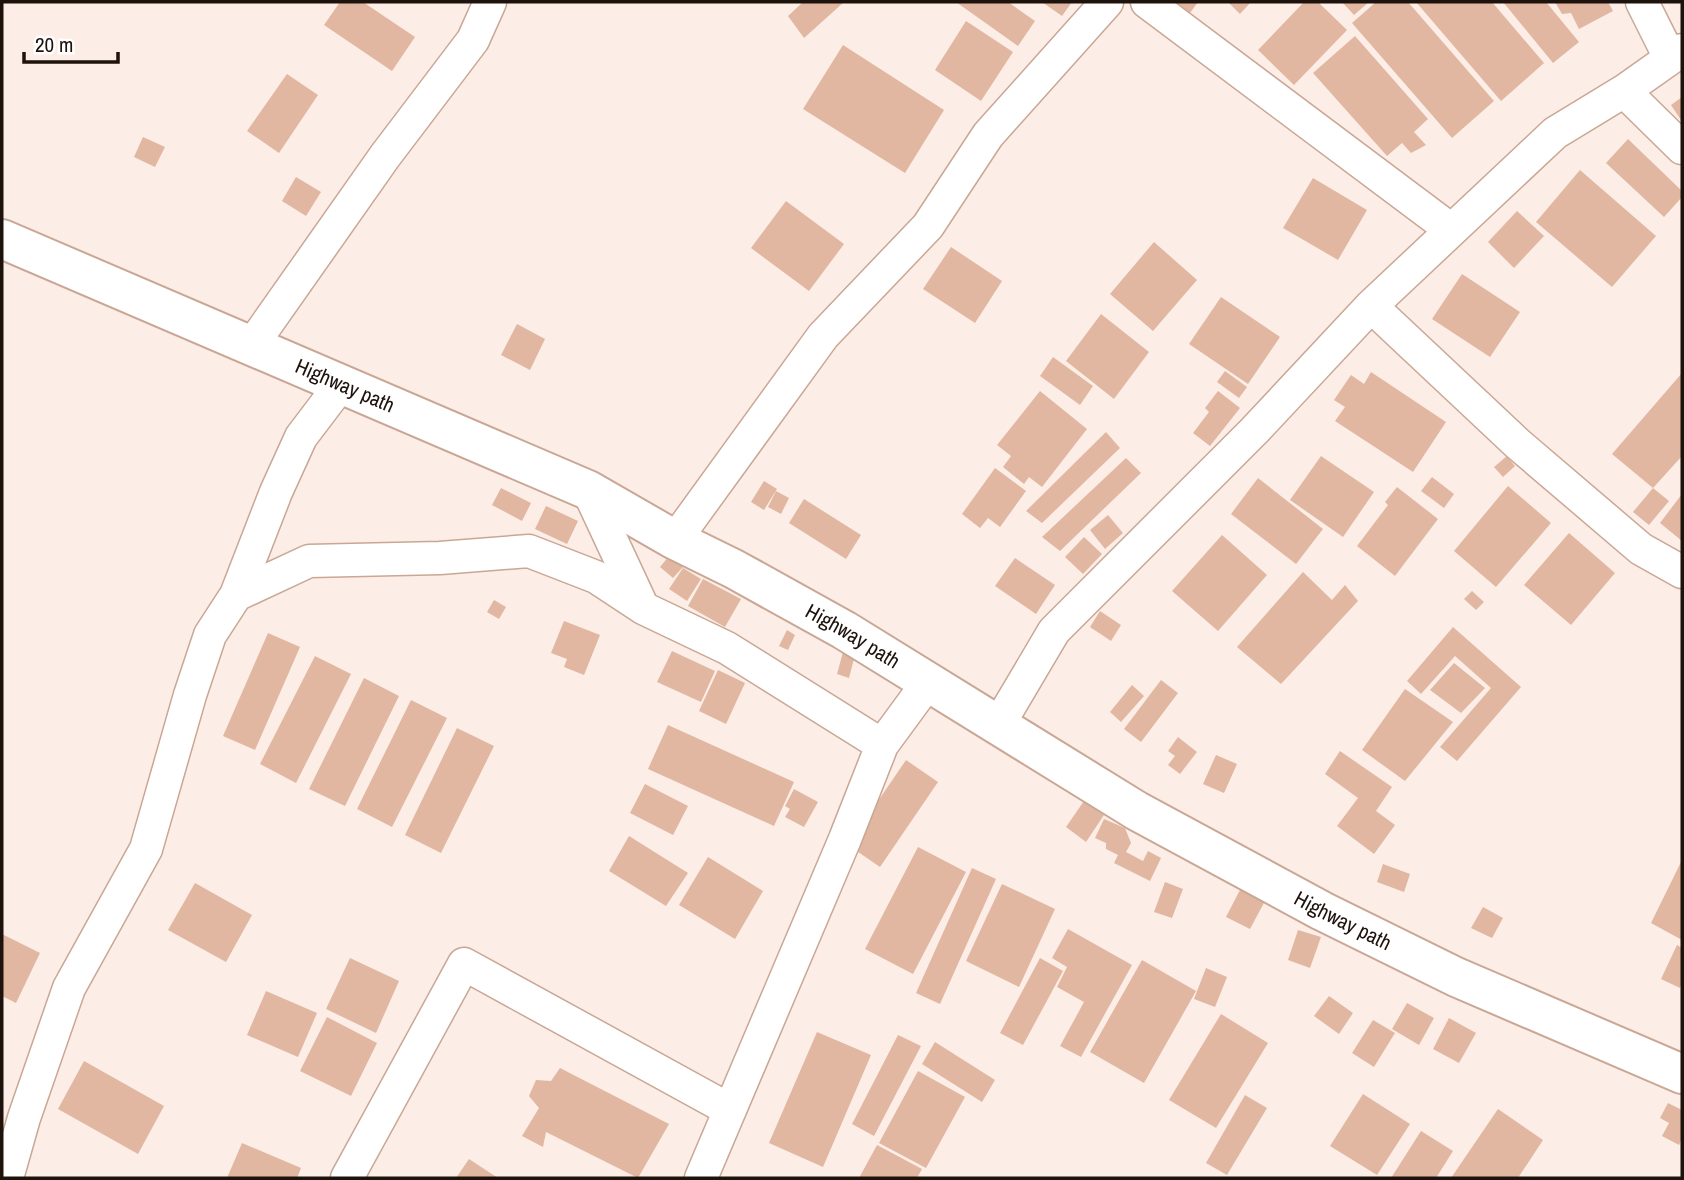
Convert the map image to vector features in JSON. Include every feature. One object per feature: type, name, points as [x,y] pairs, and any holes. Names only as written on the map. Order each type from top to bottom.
[{"type":"street","points":[[252,345],[385,156],[473,40],[490,2]]},
{"type":"street","points":[[675,540],[823,336],[929,226],[988,135],[1107,2]]},
{"type":"street","points":[[1146,2],[1450,229]]},
{"type":"street","points":[[999,724],[1054,631],[1255,430],[1371,306],[1555,133],[1624,91],[1676,54],[1642,2]]},
{"type":"street","points":[[1624,91],[1682,148]]},
{"type":"street","name":"Highway path","points":[[2,239],[588,490],[675,540],[734,569],[929,681],[1137,811],[1322,911],[1456,977],[1682,1074]]},
{"type":"street","points":[[1371,306],[1538,461],[1641,549],[1682,572]]},
{"type":"street","points":[[7,1178],[24,1118],[69,988],[146,849],[210,635],[236,595],[276,492],[301,437],[342,383]]},
{"type":"street","points":[[588,490],[643,608]]},
{"type":"street","points":[[236,595],[309,561],[439,558],[529,551],[596,577],[643,608],[727,648],[882,745]]},
{"type":"street","points":[[712,1173],[730,1110],[882,745],[929,681]]},
{"type":"street","points":[[347,1178],[464,964],[730,1110]]},
{"type":"building","points":[[340,2],[363,2],[415,37],[392,71],[324,25]]},
{"type":"building","points":[[803,2],[844,2],[804,38],[788,16]]},
{"type":"building","points":[[956,2],[1008,2],[1035,21],[1018,46]]},
{"type":"building","points":[[1042,2],[1072,2],[1062,16]]},
{"type":"building","points":[[1174,2],[1198,2],[1187,17],[1172,5]]},
{"type":"building","points":[[1228,2],[1251,2],[1240,14]]},
{"type":"building","points":[[1304,2],[1318,2],[1347,30],[1294,85],[1258,50]]},
{"type":"building","points":[[1342,2],[1369,2],[1354,15]]},
{"type":"building","points":[[1376,2],[1408,2],[1494,101],[1452,138],[1352,23]]},
{"type":"building","points":[[1416,2],[1492,2],[1544,63],[1501,101]]},
{"type":"building","points":[[1503,2],[1546,2],[1579,42],[1553,63]]},
{"type":"building","points":[[1555,2],[1608,2],[1613,11],[1579,29],[1571,13],[1562,14]]},
{"type":"building","points":[[966,21],[1013,52],[981,101],[935,70]]},
{"type":"building","points":[[1355,36],[1428,119],[1414,132],[1426,145],[1411,153],[1402,143],[1387,156],[1313,73]]},
{"type":"building","points":[[843,45],[944,110],[905,173],[803,109]]},
{"type":"building","points":[[287,74],[318,95],[279,153],[247,131]]},
{"type":"building","points":[[1682,97],[1682,119],[1681,120],[1671,105]]},
{"type":"building","points":[[143,137],[165,147],[155,167],[134,157]]},
{"type":"building","points":[[1628,139],[1682,191],[1682,197],[1664,217],[1606,163]]},
{"type":"building","points":[[1580,170],[1656,236],[1612,287],[1536,222]]},
{"type":"building","points":[[296,177],[321,192],[306,216],[282,201]]},
{"type":"building","points":[[1313,178],[1367,210],[1338,260],[1283,228]]},
{"type":"building","points":[[786,201],[844,244],[809,291],[751,248]]},
{"type":"building","points":[[1517,211],[1544,236],[1514,268],[1488,242]]},
{"type":"building","points":[[1154,242],[1197,280],[1153,331],[1110,294]]},
{"type":"building","points":[[951,247],[1002,281],[975,323],[923,289]]},
{"type":"building","points":[[1462,274],[1520,312],[1490,357],[1432,319]]},
{"type":"building","points":[[1221,297],[1280,337],[1248,384],[1189,344]]},
{"type":"building","points":[[1101,314],[1149,352],[1114,399],[1066,361]]},
{"type":"building","points":[[517,324],[545,339],[530,370],[501,355]]},
{"type":"building","points":[[1053,357],[1093,386],[1080,405],[1040,376]]},
{"type":"building","points":[[1225,371],[1247,387],[1239,398],[1217,382]]},
{"type":"building","points":[[1371,372],[1446,422],[1413,472],[1335,421],[1345,407],[1334,400],[1351,375],[1364,384]]},
{"type":"building","points":[[1682,373],[1682,456],[1653,488],[1612,454]]},
{"type":"building","points":[[1040,391],[1087,429],[1042,487],[1029,477],[1024,484],[1003,467],[1011,456],[997,445]]},
{"type":"building","points":[[1218,391],[1240,408],[1210,446],[1193,433],[1209,412],[1205,408]]},
{"type":"building","points":[[1106,432],[1120,448],[1042,523],[1026,511]]},
{"type":"building","points":[[1321,456],[1374,492],[1343,537],[1290,500]]},
{"type":"building","points":[[1507,456],[1515,466],[1503,477],[1494,467]]},
{"type":"building","points":[[1126,458],[1141,473],[1060,551],[1042,537]]},
{"type":"building","points":[[995,468],[1026,491],[1000,527],[988,518],[980,528],[962,514]]},
{"type":"building","points":[[1432,477],[1454,494],[1444,508],[1421,491]]},
{"type":"building","points":[[1258,478],[1323,529],[1296,564],[1231,514]]},
{"type":"building","points":[[764,481],[777,489],[764,510],[751,502]]},
{"type":"building","points":[[1508,486],[1551,523],[1496,587],[1454,551]]},
{"type":"building","points":[[1397,487],[1438,519],[1395,576],[1357,546],[1388,505],[1385,502]]},
{"type":"building","points":[[501,488],[531,503],[522,521],[492,505]]},
{"type":"building","points":[[1653,488],[1669,501],[1649,525],[1633,512]]},
{"type":"building","points":[[776,491],[789,498],[781,514],[768,507]]},
{"type":"building","points":[[1682,494],[1682,541],[1660,523]]},
{"type":"building","points":[[804,499],[861,535],[846,559],[789,523]]},
{"type":"building","points":[[546,506],[578,521],[567,544],[535,529]]},
{"type":"building","points":[[1108,515],[1123,533],[1105,549],[1090,530]]},
{"type":"building","points":[[1569,533],[1615,573],[1571,625],[1524,585]]},
{"type":"building","points":[[1222,535],[1267,575],[1218,631],[1172,591]]},
{"type":"building","points":[[1084,537],[1102,554],[1083,574],[1065,557]]},
{"type":"building","points":[[669,556],[683,567],[673,578],[660,567]]},
{"type":"building","points":[[1015,558],[1055,585],[1036,614],[995,586]]},
{"type":"building","points":[[683,568],[701,579],[687,601],[669,589]]},
{"type":"building","points":[[1303,572],[1332,600],[1345,585],[1358,601],[1281,684],[1237,647]]},
{"type":"building","points":[[703,579],[741,599],[725,627],[688,606]]},
{"type":"building","points":[[1472,591],[1484,602],[1476,610],[1464,599]]},
{"type":"building","points":[[494,600],[506,607],[499,619],[487,612]]},
{"type":"building","points":[[1100,611],[1121,625],[1111,641],[1090,627]]},
{"type":"building","points":[[564,621],[600,635],[584,675],[564,667],[567,659],[551,653]]},
{"type":"building","points":[[1453,627],[1521,687],[1457,761],[1440,747],[1491,688],[1455,656],[1421,694],[1407,681]]},
{"type":"building","points":[[787,630],[795,635],[788,650],[779,646]]},
{"type":"building","points":[[268,633],[300,647],[255,750],[223,736]]},
{"type":"building","points":[[672,651],[715,671],[701,702],[657,682]]},
{"type":"building","points":[[843,652],[855,655],[849,678],[837,674]]},
{"type":"building","points":[[315,656],[351,674],[296,783],[260,764]]},
{"type":"building","points":[[1454,663],[1485,688],[1461,713],[1430,690]]},
{"type":"building","points":[[718,670],[745,683],[726,724],[699,711]]},
{"type":"building","points":[[364,678],[399,696],[345,806],[309,789]]},
{"type":"building","points":[[1161,680],[1178,693],[1141,742],[1124,729]]},
{"type":"building","points":[[1132,685],[1144,696],[1121,722],[1110,712]]},
{"type":"building","points":[[1405,689],[1453,722],[1405,781],[1362,750]]},
{"type":"building","points":[[411,700],[447,718],[392,827],[357,809]]},
{"type":"building","points":[[668,725],[794,782],[774,826],[648,769]]},
{"type":"building","points":[[457,728],[494,746],[441,853],[405,835]]},
{"type":"building","points":[[1178,737],[1197,752],[1180,774],[1168,765],[1175,756],[1168,751]]},
{"type":"building","points":[[1340,751],[1392,787],[1376,811],[1395,825],[1374,854],[1337,826],[1358,798],[1325,774]]},
{"type":"building","points":[[1216,755],[1237,764],[1224,793],[1203,784]]},
{"type":"building","points":[[906,760],[938,782],[880,867],[848,845]]},
{"type":"building","points":[[645,784],[688,806],[673,835],[630,813]]},
{"type":"building","points":[[794,789],[818,802],[804,827],[785,817],[790,809],[785,806]]},
{"type":"building","points":[[1084,801],[1104,815],[1086,842],[1066,827]]},
{"type":"building","points":[[1104,819],[1125,828],[1131,843],[1126,852],[1143,861],[1148,851],[1161,858],[1150,881],[1114,863],[1118,855],[1106,849],[1106,843],[1095,838]]},
{"type":"building","points":[[629,836],[688,873],[666,906],[609,871]]},
{"type":"building","points":[[918,847],[966,872],[913,974],[865,949]]},
{"type":"building","points":[[708,857],[763,891],[735,939],[679,905]]},
{"type":"building","points":[[1682,860],[1682,940],[1651,923]]},
{"type":"building","points":[[1383,864],[1410,874],[1404,892],[1377,882]]},
{"type":"building","points":[[972,868],[996,879],[940,1004],[916,993]]},
{"type":"building","points":[[1165,882],[1183,889],[1172,918],[1154,912]]},
{"type":"building","points":[[195,883],[252,915],[226,962],[168,930]]},
{"type":"building","points":[[1002,884],[1055,909],[1019,987],[966,961]]},
{"type":"building","points":[[1241,888],[1265,901],[1250,929],[1226,917]]},
{"type":"building","points":[[1483,907],[1503,918],[1492,938],[1471,928]]},
{"type":"building","points":[[1068,929],[1132,965],[1081,1057],[1060,1046],[1084,1002],[1057,987],[1067,967],[1052,958]]},
{"type":"building","points":[[1298,930],[1321,937],[1310,968],[1288,960]]},
{"type":"building","points":[[2,934],[40,953],[16,1003],[2,996]]},
{"type":"building","points":[[1677,945],[1682,948],[1680,988],[1661,979]]},
{"type":"building","points":[[350,958],[399,981],[376,1033],[326,1009]]},
{"type":"building","points":[[1040,958],[1063,971],[1023,1045],[1000,1033]]},
{"type":"building","points":[[1142,960],[1196,991],[1144,1083],[1090,1052]]},
{"type":"building","points":[[1206,968],[1227,977],[1215,1007],[1194,999]]},
{"type":"building","points":[[266,991],[317,1013],[298,1057],[247,1035]]},
{"type":"building","points":[[1329,996],[1353,1013],[1339,1034],[1314,1016]]},
{"type":"building","points":[[1407,1003],[1434,1018],[1419,1045],[1392,1029]]},
{"type":"building","points":[[1221,1014],[1268,1043],[1216,1128],[1169,1100]]},
{"type":"building","points":[[327,1017],[377,1043],[351,1096],[300,1071]]},
{"type":"building","points":[[1449,1018],[1476,1033],[1459,1063],[1433,1049]]},
{"type":"building","points":[[1373,1020],[1395,1033],[1374,1067],[1352,1053]]},
{"type":"building","points":[[817,1032],[871,1055],[823,1167],[769,1143]]},
{"type":"building","points":[[898,1035],[921,1046],[874,1136],[852,1124]]},
{"type":"building","points":[[935,1042],[995,1080],[982,1102],[922,1064]]},
{"type":"building","points":[[84,1061],[164,1106],[138,1154],[58,1109]]},
{"type":"building","points":[[560,1068],[669,1124],[638,1178],[546,1132],[543,1147],[522,1136],[539,1108],[529,1096],[536,1080],[551,1081]]},
{"type":"building","points":[[918,1071],[965,1097],[926,1168],[879,1143]]},
{"type":"building","points":[[1363,1094],[1410,1124],[1377,1175],[1330,1146]]},
{"type":"building","points":[[1245,1095],[1267,1108],[1227,1175],[1206,1163]]},
{"type":"building","points":[[1668,1103],[1682,1110],[1682,1138],[1679,1145],[1662,1136],[1669,1123],[1660,1118]]},
{"type":"building","points":[[1498,1109],[1543,1140],[1518,1178],[1451,1178]]},
{"type":"building","points":[[1421,1131],[1453,1151],[1436,1178],[1391,1178]]},
{"type":"building","points":[[242,1143],[301,1168],[297,1178],[227,1178]]},
{"type":"building","points":[[877,1145],[922,1169],[917,1178],[859,1178]]},
{"type":"building","points":[[469,1159],[498,1178],[456,1178]]}]
